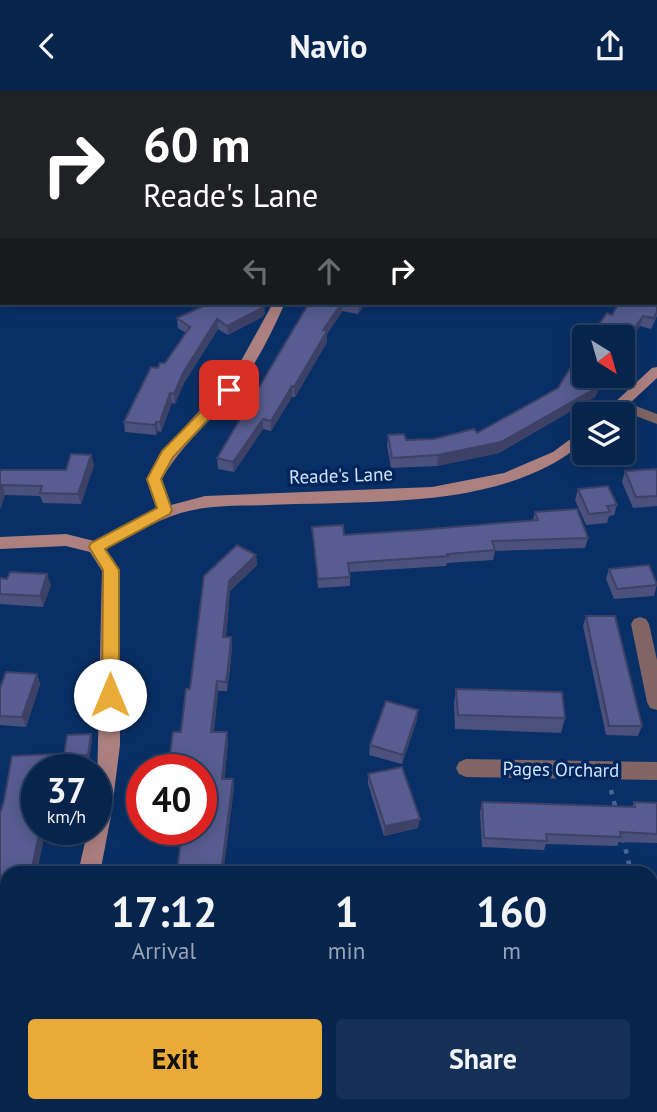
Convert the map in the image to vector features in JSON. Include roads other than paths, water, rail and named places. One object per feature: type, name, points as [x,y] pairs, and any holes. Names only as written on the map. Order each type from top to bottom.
[{"type":"street","points":[[165,510],[154,479],[167,455],[229,390],[263,337],[278,305]]},
{"type":"street","points":[[623,402],[657,371]]},
{"type":"street","points":[[635,414],[657,419]]},
{"type":"street","name":"Reade's Lane","points":[[96,547],[165,510],[205,502],[432,492],[507,478],[558,456],[572,444]]},
{"type":"street","points":[[0,543],[66,540],[96,547],[111,570],[110,745],[101,816],[90,866]]},
{"type":"street","points":[[640,624],[657,702]]},
{"type":"street","name":"Pages Orchard","points":[[466,768],[657,771]]}]
